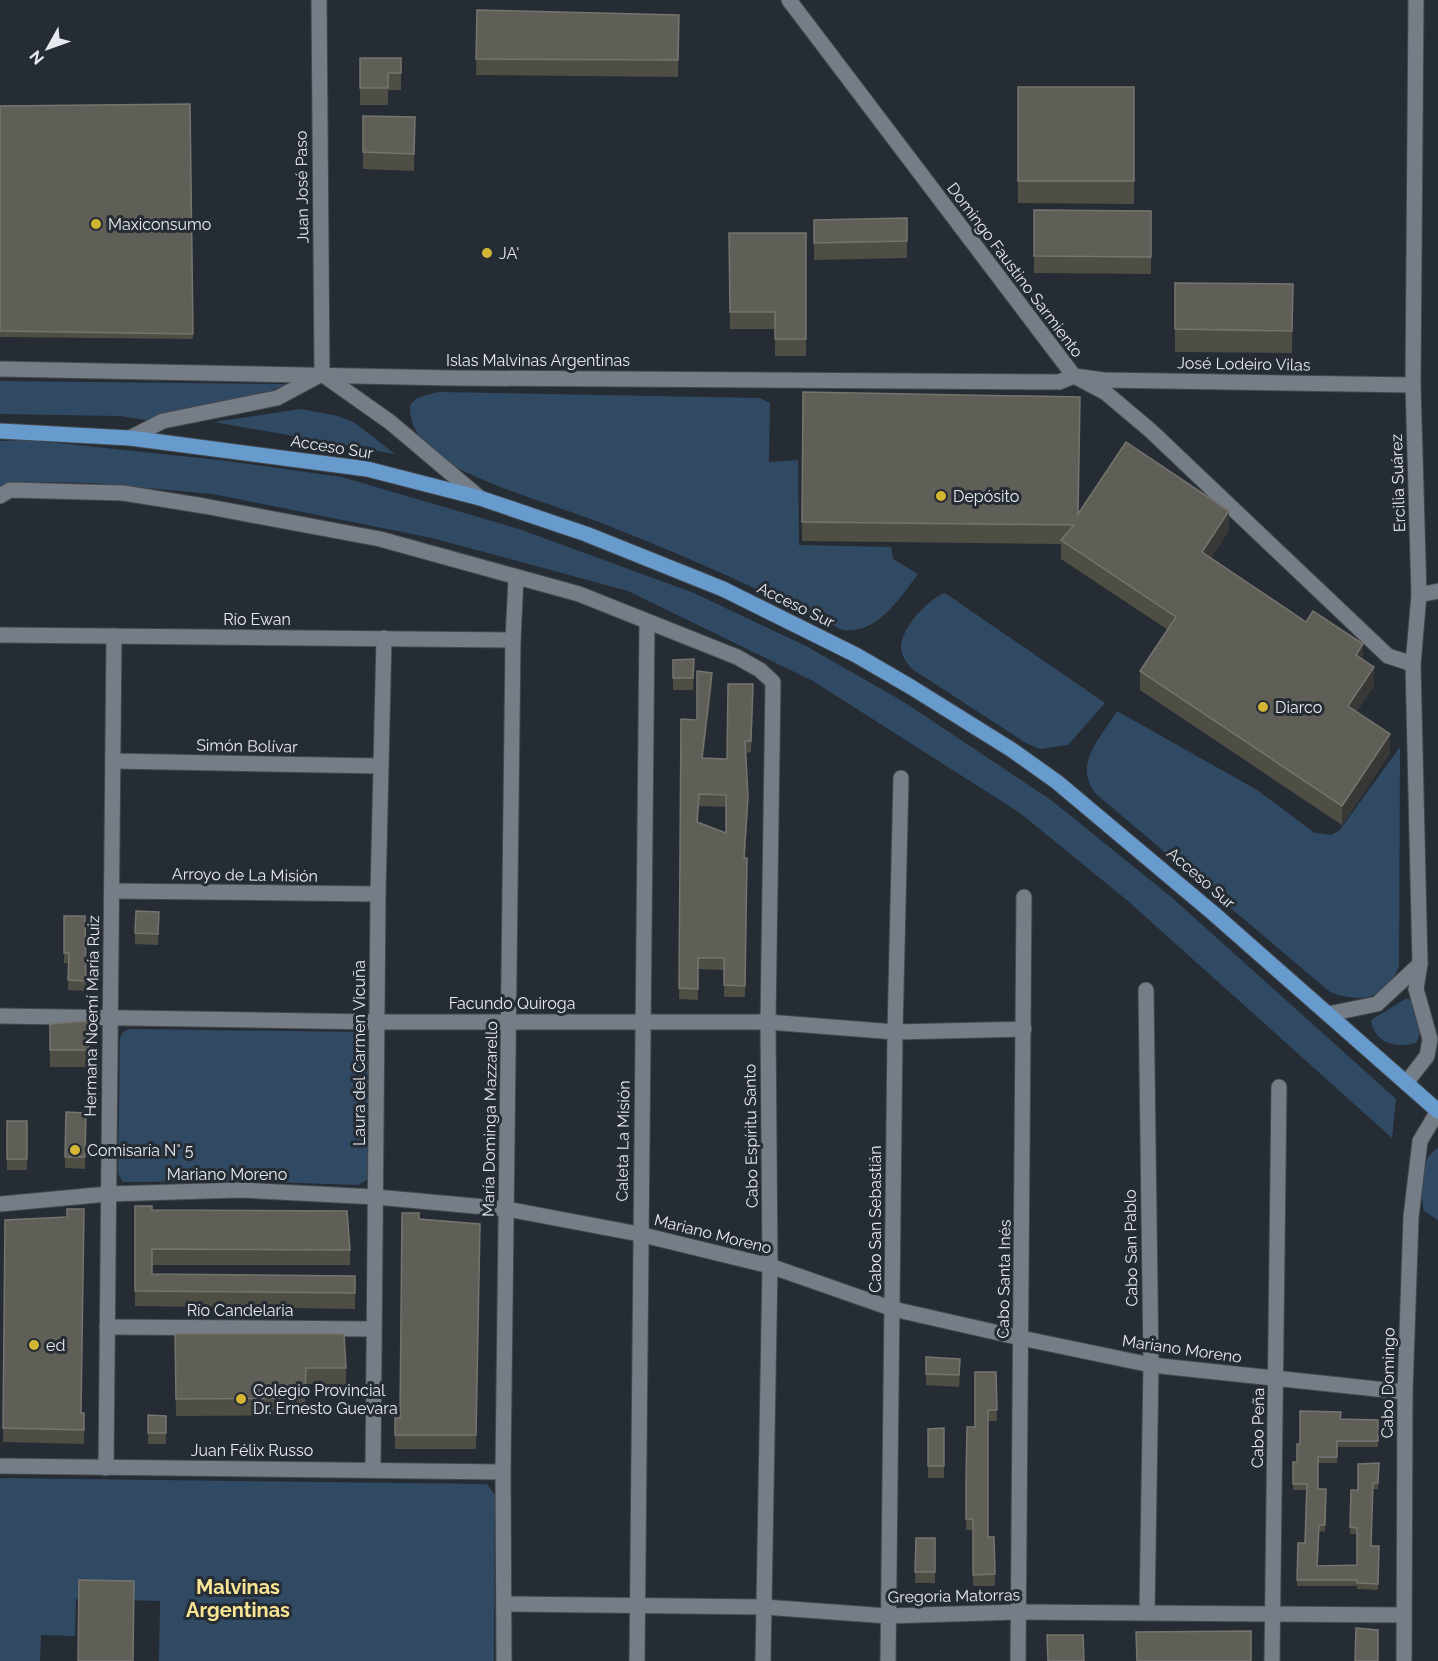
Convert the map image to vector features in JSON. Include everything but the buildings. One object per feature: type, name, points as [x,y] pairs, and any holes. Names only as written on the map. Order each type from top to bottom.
[{"type":"main road","name":"Acceso Sur","points":[[0,431],[130,438],[367,469],[480,498],[596,537],[723,589],[856,655],[961,717],[1057,782],[1137,847],[1438,1111]]},
{"type":"street","name":"Juan José Paso","points":[[319,0],[322,374]]},
{"type":"street","name":"Domingo Faustino Sarmiento","points":[[789,0],[1074,376],[1106,393],[1151,431],[1388,656],[1413,664]]},
{"type":"street","name":"Ercilia Suárez","points":[[1406,1083],[1427,1056],[1430,1039],[1416,989],[1420,964],[1413,664],[1419,595],[1413,385],[1416,0]]},
{"type":"street","name":"Islas Malvinas Argentinas","points":[[0,369],[453,378],[1047,382],[1059,382],[1074,376]]},
{"type":"street","points":[[130,438],[163,421],[276,398],[322,374],[390,422],[480,498]]},
{"type":"street","name":"José Lodeiro Vilas","points":[[1074,376],[1104,380],[1413,385]]},
{"type":"street","points":[[0,496],[10,490],[123,493],[380,539],[579,594],[647,622]]},
{"type":"street","name":"María Dominga Mazzarello","points":[[504,1661],[503,1472],[513,640],[516,578]]},
{"type":"street","points":[[1419,595],[1438,591]]},
{"type":"street","name":"Cabo Espíritu Santo","points":[[647,622],[737,657],[760,670],[773,682],[768,1022],[770,1266],[763,1661]]},
{"type":"street","name":"Caleta La Misión","points":[[637,1661],[639,1234],[647,622]]},
{"type":"street","name":"Río Ewan","points":[[0,635],[513,640]]},
{"type":"street","name":"Hermana Noemí María Ruiz","points":[[106,1468],[114,636]]},
{"type":"street","name":"Laura del Carmen Vicuña","points":[[373,1469],[372,1329],[384,638]]},
{"type":"street","name":"Simón Bolívar","points":[[113,761],[381,766]]},
{"type":"street","name":"Cabo San Sebastián","points":[[888,1661],[895,1032],[901,778]]},
{"type":"street","name":"Arroyo de La Misión","points":[[112,891],[378,894]]},
{"type":"street","name":"Cabo Santa Inés","points":[[1018,1661],[1024,897]]},
{"type":"street","points":[[1328,1014],[1377,1004],[1420,964]]},
{"type":"street","name":"Cabo San Pablo","points":[[1146,990],[1151,1365],[1147,1613]]},
{"type":"street","name":"Facundo Quiroga","points":[[0,1016],[377,1022],[642,1020],[768,1022],[895,1032],[1024,1029]]},
{"type":"street","name":"Cabo Peña","points":[[1272,1661],[1280,1087]]},
{"type":"street","name":"Cabo Domingo","points":[[1404,1661],[1406,1392],[1411,1217],[1420,1141],[1438,1111]]},
{"type":"street","name":"Mariano Moreno","points":[[0,1204],[108,1194],[241,1190],[376,1197],[507,1209],[639,1234],[770,1266],[893,1309],[1151,1365],[1406,1392]]},
{"type":"street","name":"Río Candelaria","points":[[107,1328],[372,1329]]},
{"type":"street","name":"Juan Félix Russo","points":[[0,1466],[503,1472]]},
{"type":"street","name":"Gregoria Matorras","points":[[505,1604],[764,1607],[888,1616],[1019,1612],[1404,1615]]},
{"type":"shaded area","points":[[0,381],[287,384],[263,394],[146,420],[120,416],[0,414]]},
{"type":"shaded area","points":[[438,392],[759,398],[770,403],[769,462],[798,460],[799,545],[891,547],[893,559],[918,574],[895,604],[877,621],[855,630],[843,630],[668,550],[493,484],[448,463],[423,442],[413,425],[410,412],[410,405],[417,398]]},
{"type":"shaded area","points":[[301,409],[338,416],[355,423],[395,454],[214,422]]},
{"type":"shaded area","points":[[29,440],[219,460],[342,477],[519,529],[694,593],[806,646],[904,702],[1051,800],[1170,896],[1396,1099],[1392,1138],[1128,901],[1020,813],[813,681],[628,591],[432,538],[213,494],[93,483],[38,482],[0,490],[0,441]]},
{"type":"shaded area","points":[[945,593],[1105,703],[1068,745],[1040,749],[1026,743],[912,669],[903,657],[901,648],[905,632],[923,608]]},
{"type":"shaded area","points":[[1117,711],[1257,790],[1315,833],[1331,835],[1339,831],[1400,747],[1399,966],[1388,986],[1372,996],[1362,998],[1341,996],[1330,992],[1095,793],[1089,782],[1088,761],[1097,741]]},
{"type":"shaded area","points":[[1407,998],[1415,1003],[1420,1033],[1417,1042],[1402,1045],[1388,1043],[1377,1034],[1371,1020]]},
{"type":"shaded area","points":[[129,1029],[362,1032],[366,1035],[369,1045],[367,1180],[358,1185],[243,1181],[123,1182],[118,1174],[120,1038],[123,1032]]},
{"type":"shaded area","points":[[1438,1148],[1438,1220],[1424,1211],[1421,1185],[1427,1160]]},
{"type":"shaded area","points":[[0,1478],[487,1484],[495,1495],[494,1661],[159,1661],[160,1601],[76,1599],[75,1636],[41,1635],[40,1661],[0,1661]]},
{"type":"place","name":"Maxiconsumo","points":[[96,224]]},
{"type":"place","name":"JA'","points":[[487,253]]},
{"type":"place","name":"Depósito","points":[[941,496]]},
{"type":"place","name":"Diarco","points":[[1263,707]]},
{"type":"place","name":"Comisaría N° 5","points":[[75,1150]]},
{"type":"place","name":"ed","points":[[34,1345]]},
{"type":"place","name":"Colegio Provincial Dr. Ernesto Guevara","points":[[241,1399]]},
{"type":"district","name":"Malvinas Argentinas","points":[[238,1598]]}]
